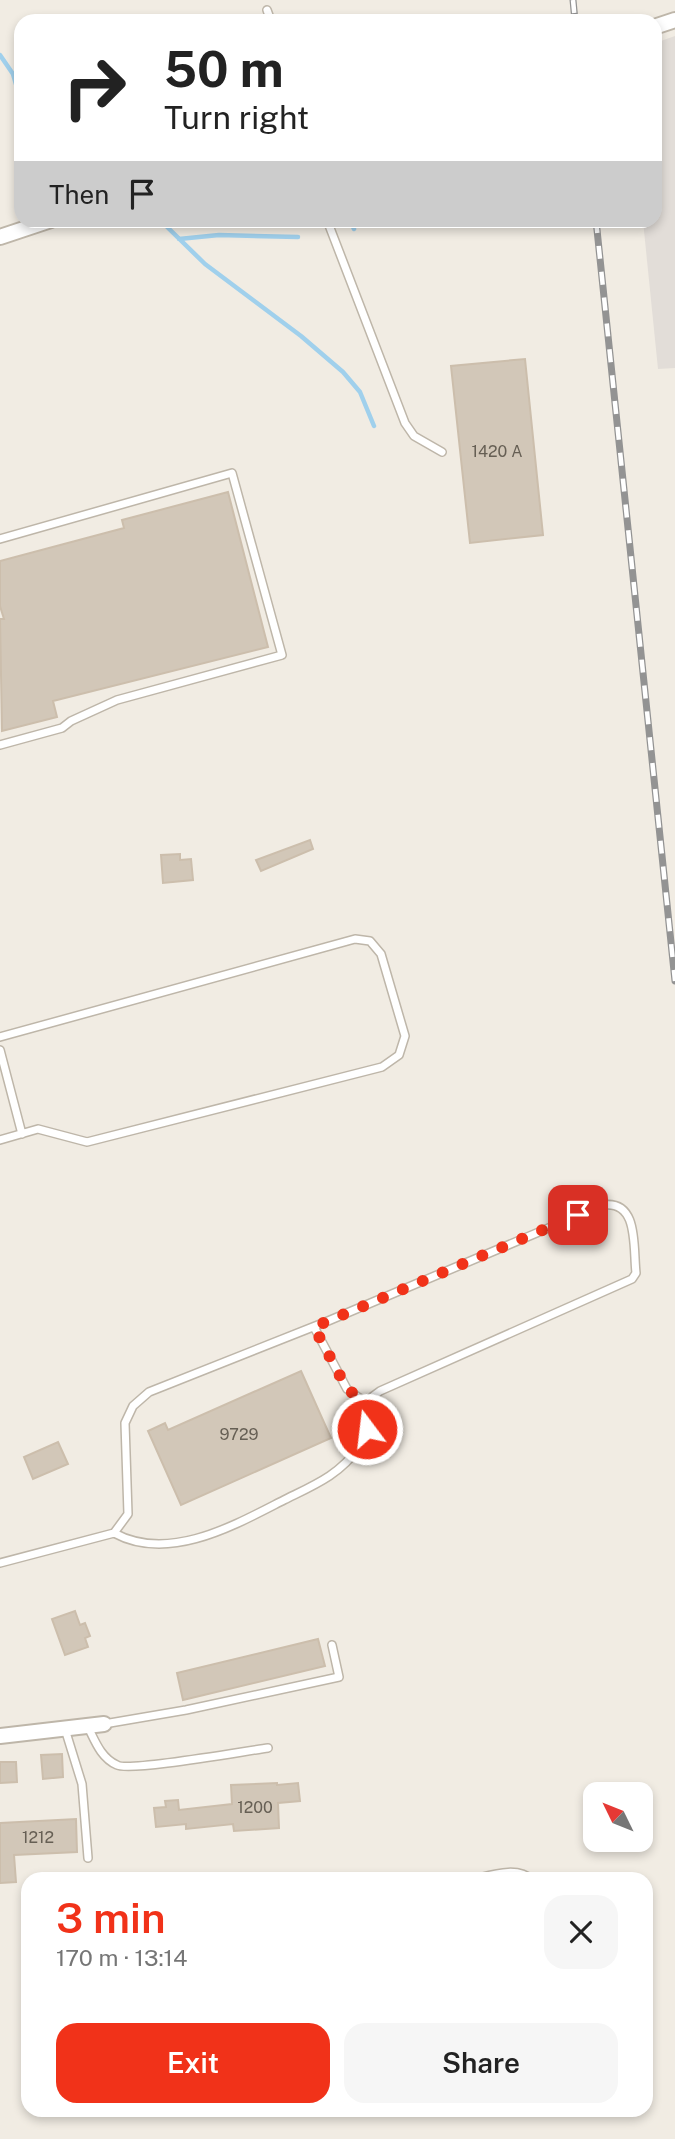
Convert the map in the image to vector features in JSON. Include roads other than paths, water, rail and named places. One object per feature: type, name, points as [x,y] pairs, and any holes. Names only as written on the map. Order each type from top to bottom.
[{"type":"street","points":[[0,237],[27,228]]},
{"type":"street","points":[[0,1736],[104,1724]]},
{"type":"lane","points":[[267,10],[268,14]]},
{"type":"lane","points":[[330,228],[405,422],[414,436],[442,452]]},
{"type":"lane","points":[[0,539],[232,473],[282,655],[117,700],[71,721],[62,728],[0,745]]},
{"type":"lane","points":[[0,1037],[355,939],[370,941],[381,954],[405,1037],[399,1055],[382,1067],[114,1136],[87,1142],[38,1129],[0,1140]]},
{"type":"lane","points":[[0,1050],[22,1134]]},
{"type":"lane","points":[[0,1563],[114,1533],[128,1514],[125,1423],[133,1406],[149,1392],[314,1327],[603,1205],[615,1203],[624,1208],[630,1218],[636,1273],[632,1279],[380,1391],[365,1402]]},
{"type":"lane","points":[[114,1533],[127,1541],[158,1543],[204,1537],[237,1524],[332,1476],[358,1448],[367,1429],[365,1402],[347,1389],[314,1327]]},
{"type":"lane","points":[[104,1724],[186,1710],[339,1677],[332,1645]]},
{"type":"lane","points":[[88,1726],[107,1759],[119,1767],[136,1768],[268,1748]]},
{"type":"lane","points":[[65,1728],[82,1784],[88,1858]]},
{"type":"waterway","points":[[0,55],[14,77]]},
{"type":"waterway","points":[[168,228],[205,264],[301,336],[343,372],[360,392],[374,426]]},
{"type":"waterway","points":[[179,239],[219,235],[298,237]]},
{"type":"railway","points":[[573,0],[574,14]]},
{"type":"railway","points":[[597,228],[675,981]]}]
